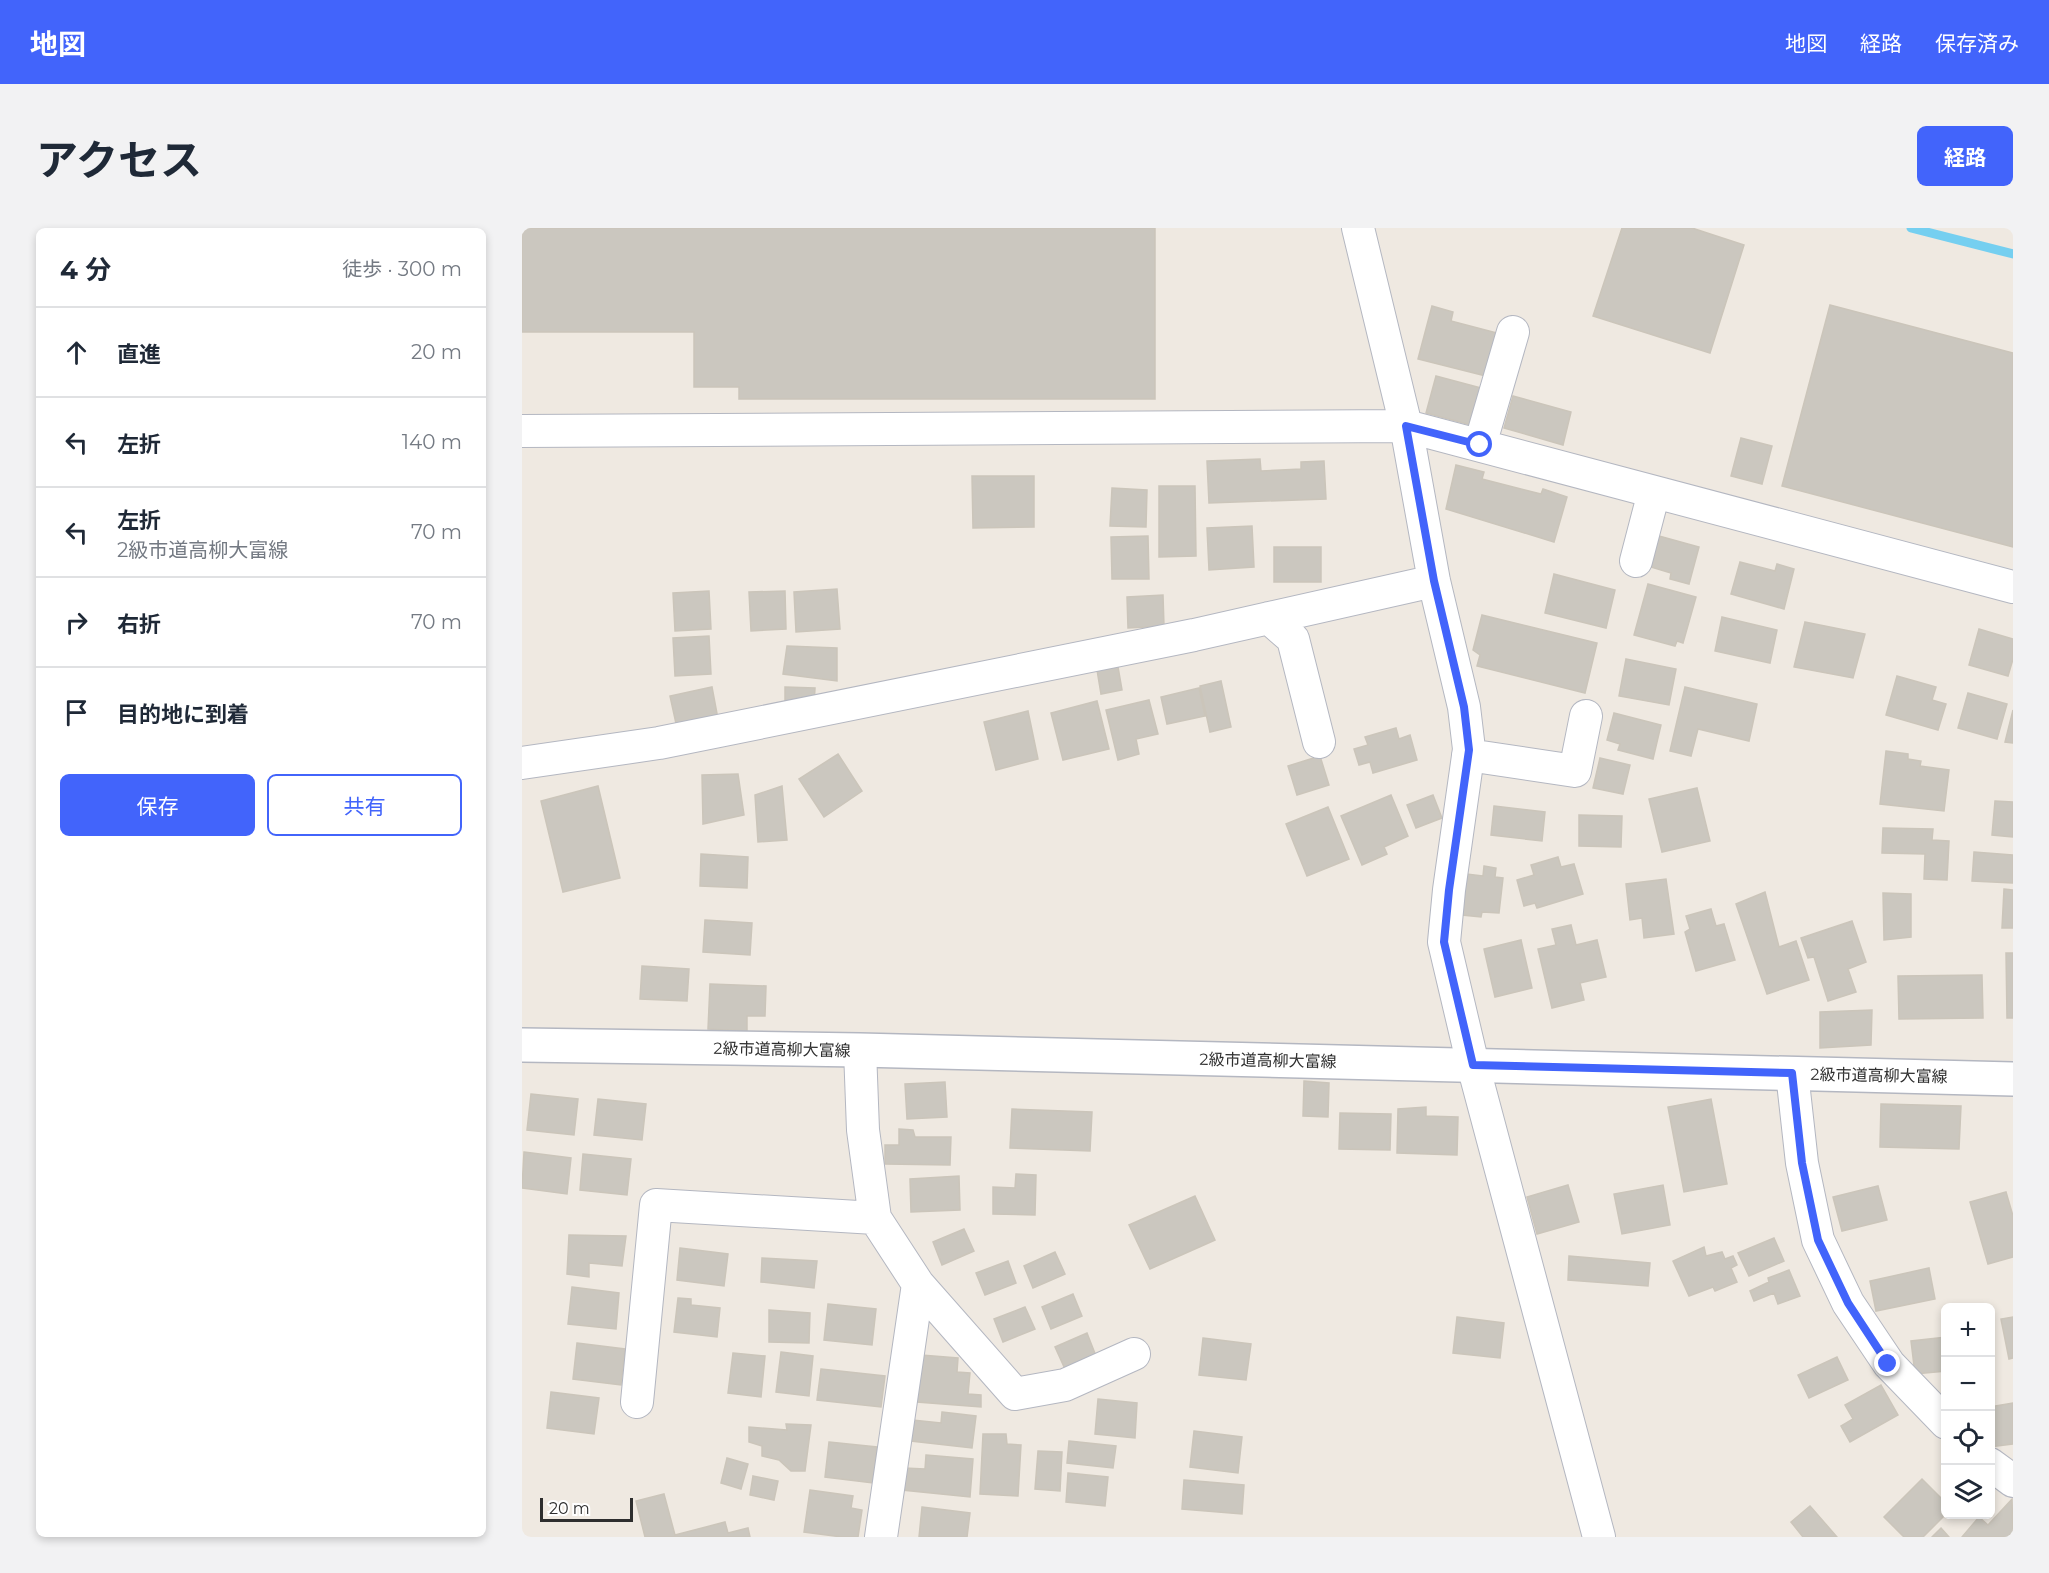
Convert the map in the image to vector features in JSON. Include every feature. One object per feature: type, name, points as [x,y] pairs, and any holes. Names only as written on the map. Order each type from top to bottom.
[{"type":"street","points":[[1358,228],[1406,426],[1434,581],[1464,707],[1468,755],[1444,942],[1473,1065],[1599,1537]]},
{"type":"street","points":[[1480,445],[1513,332]]},
{"type":"street","points":[[522,431],[1406,426],[2013,587]]},
{"type":"street","points":[[1636,561],[1654,492]]},
{"type":"street","points":[[522,763],[670,741],[1194,635],[1434,581]]},
{"type":"street","points":[[1269,618],[1293,639],[1319,742]]},
{"type":"street","points":[[1468,755],[1575,771],[1586,716]]},
{"type":"street","name":"2級市道高柳大富線","points":[[522,1045],[860,1050],[2013,1079]]},
{"type":"street","points":[[860,1050],[863,1130],[875,1218],[918,1284],[1015,1394],[1065,1385],[1134,1354]]},
{"type":"street","points":[[1792,1073],[1802,1163],[1818,1240],[1848,1303],[1888,1364],[1941,1419]]},
{"type":"street","points":[[637,1402],[656,1205],[875,1218]]},
{"type":"street","points":[[881,1537],[918,1284]]},
{"type":"street","points":[[1991,1465],[2013,1481]]},
{"type":"building","points":[[522,228],[1155,228],[1155,399],[739,399],[739,387],[694,387],[694,332],[522,332]]},
{"type":"building","points":[[1622,228],[1692,228],[1744,245],[1710,353],[1593,316]]},
{"type":"building","points":[[1830,305],[2013,353],[2013,547],[1782,486]]},
{"type":"building","points":[[1432,306],[1453,312],[1451,321],[1497,333],[1486,376],[1418,359]]},
{"type":"building","points":[[1436,376],[1485,389],[1475,426],[1426,413]]},
{"type":"building","points":[[1513,396],[1571,412],[1563,445],[1504,428]]},
{"type":"building","points":[[1741,438],[1772,446],[1762,484],[1731,476]]},
{"type":"building","points":[[1260,459],[1261,471],[1301,469],[1301,462],[1324,461],[1326,499],[1209,503],[1207,461]]},
{"type":"building","points":[[1456,465],[1484,472],[1482,479],[1541,494],[1543,489],[1567,497],[1554,542],[1446,509]]},
{"type":"building","points":[[972,476],[1034,476],[1034,527],[973,528]]},
{"type":"building","points":[[1159,486],[1195,486],[1196,556],[1159,557]]},
{"type":"building","points":[[1112,488],[1147,490],[1146,527],[1110,526]]},
{"type":"building","points":[[1252,526],[1254,567],[1209,570],[1207,528]]},
{"type":"building","points":[[1148,536],[1149,579],[1112,579],[1111,537]]},
{"type":"building","points":[[1659,536],[1699,547],[1689,584],[1670,579],[1671,573],[1651,567]]},
{"type":"building","points":[[1274,547],[1321,547],[1321,582],[1274,582]]},
{"type":"building","points":[[1740,562],[1775,571],[1777,564],[1794,569],[1784,609],[1731,594]]},
{"type":"building","points":[[1554,574],[1615,590],[1606,628],[1545,613]]},
{"type":"building","points":[[1648,584],[1696,597],[1683,643],[1677,641],[1675,646],[1634,635]]},
{"type":"building","points":[[837,589],[840,629],[796,632],[794,592]]},
{"type":"building","points":[[709,591],[711,629],[675,631],[673,593]]},
{"type":"building","points":[[785,591],[786,629],[751,631],[749,592]]},
{"type":"building","points":[[1163,595],[1164,626],[1128,628],[1127,597]]},
{"type":"building","points":[[1482,615],[1597,643],[1585,693],[1477,666],[1480,655],[1473,650]]},
{"type":"building","points":[[1722,617],[1777,630],[1770,663],[1715,651]]},
{"type":"building","points":[[1805,622],[1865,634],[1853,678],[1794,667]]},
{"type":"building","points":[[1979,629],[2013,639],[2013,659],[2008,676],[1969,665]]},
{"type":"building","points":[[709,636],[711,674],[675,676],[673,638]]},
{"type":"building","points":[[787,646],[837,648],[837,681],[783,674]]},
{"type":"building","points":[[1626,659],[1676,669],[1669,705],[1619,696]]},
{"type":"building","points":[[1118,667],[1122,690],[1101,694],[1097,670]]},
{"type":"building","points":[[1897,676],[1936,687],[1932,700],[1946,704],[1938,730],[1886,715]]},
{"type":"building","points":[[1221,681],[1231,727],[1210,732],[1200,686]]},
{"type":"building","points":[[712,687],[718,719],[677,728],[670,696]]},
{"type":"building","points":[[785,687],[815,688],[814,706],[785,705]]},
{"type":"building","points":[[1685,687],[1757,704],[1749,741],[1698,729],[1691,756],[1670,751]]},
{"type":"building","points":[[1199,688],[1205,716],[1167,724],[1161,697]]},
{"type":"building","points":[[1968,693],[2007,704],[1997,739],[1958,728]]},
{"type":"building","points":[[1149,700],[1158,734],[1136,739],[1139,754],[1118,760],[1106,710]]},
{"type":"building","points":[[1097,701],[1109,749],[1063,760],[1051,713]]},
{"type":"building","points":[[2013,710],[2013,743],[2005,742]]},
{"type":"building","points":[[1028,711],[1038,759],[996,770],[984,722]]},
{"type":"building","points":[[1614,713],[1661,725],[1653,759],[1618,750],[1620,744],[1607,740]]},
{"type":"building","points":[[1396,728],[1399,739],[1410,735],[1417,760],[1373,773],[1370,762],[1359,765],[1354,749],[1368,745],[1365,737]]},
{"type":"building","points":[[1886,751],[1908,754],[1908,759],[1921,761],[1920,766],[1949,770],[1944,811],[1880,804]]},
{"type":"building","points":[[838,754],[862,791],[824,817],[799,779]]},
{"type":"building","points":[[1320,756],[1329,785],[1297,795],[1288,766]]},
{"type":"building","points":[[1600,758],[1630,765],[1623,794],[1593,788]]},
{"type":"building","points":[[738,774],[744,815],[703,824],[702,775]]},
{"type":"building","points":[[598,786],[620,878],[563,892],[541,801]]},
{"type":"building","points":[[782,786],[787,840],[758,842],[755,795]]},
{"type":"building","points":[[1697,788],[1710,841],[1662,852],[1649,799]]},
{"type":"building","points":[[1391,795],[1408,836],[1384,847],[1387,854],[1362,865],[1341,816]]},
{"type":"building","points":[[1433,795],[1442,818],[1416,828],[1407,805]]},
{"type":"building","points":[[1995,801],[2013,802],[2013,837],[1992,835]]},
{"type":"building","points":[[1494,806],[1545,812],[1542,841],[1491,835]]},
{"type":"building","points":[[1328,807],[1349,859],[1307,876],[1286,824]]},
{"type":"building","points":[[1579,815],[1622,816],[1621,847],[1579,846]]},
{"type":"building","points":[[1883,828],[1933,829],[1932,840],[1949,841],[1947,880],[1924,879],[1925,854],[1882,853]]},
{"type":"building","points":[[1974,852],[2013,855],[2013,883],[1972,881]]},
{"type":"building","points":[[701,854],[748,857],[747,888],[700,886]]},
{"type":"building","points":[[1558,857],[1561,867],[1574,864],[1583,894],[1537,908],[1535,903],[1524,906],[1517,880],[1534,875],[1531,865]]},
{"type":"building","points":[[1484,866],[1496,868],[1495,877],[1503,878],[1499,913],[1482,912],[1481,917],[1462,915],[1467,874],[1483,876]]},
{"type":"building","points":[[1666,879],[1674,934],[1644,938],[1642,918],[1630,920],[1626,884]]},
{"type":"building","points":[[2004,889],[2013,890],[2013,928],[2002,928]]},
{"type":"building","points":[[1765,892],[1779,947],[1796,941],[1809,980],[1767,994],[1736,904]]},
{"type":"building","points":[[1883,893],[1911,894],[1911,937],[1884,940]]},
{"type":"building","points":[[1711,909],[1716,926],[1724,924],[1735,960],[1696,971],[1685,932],[1690,929],[1686,916]]},
{"type":"building","points":[[705,920],[752,923],[750,955],[703,952]]},
{"type":"building","points":[[1852,921],[1866,962],[1848,969],[1856,992],[1828,1001],[1814,957],[1808,958],[1801,938]]},
{"type":"building","points":[[1571,925],[1576,945],[1597,940],[1606,977],[1580,983],[1584,1000],[1552,1008],[1538,949],[1556,945],[1552,929]]},
{"type":"building","points":[[1521,940],[1532,988],[1495,997],[1484,949]]},
{"type":"building","points":[[2006,953],[2013,953],[2013,1018],[2007,1018]]},
{"type":"building","points":[[642,966],[689,969],[687,1001],[640,999]]},
{"type":"building","points":[[1982,975],[1983,1018],[1899,1019],[1898,976]]},
{"type":"building","points":[[710,984],[766,986],[765,1016],[747,1016],[747,1031],[708,1029]]},
{"type":"building","points":[[1872,1010],[1871,1045],[1820,1048],[1820,1012]]},
{"type":"building","points":[[1304,1081],[1329,1083],[1328,1117],[1303,1116]]},
{"type":"building","points":[[945,1082],[947,1117],[907,1119],[905,1084]]},
{"type":"building","points":[[531,1094],[578,1099],[574,1135],[527,1130]]},
{"type":"building","points":[[598,1099],[646,1104],[642,1140],[594,1135]]},
{"type":"building","points":[[1711,1099],[1727,1184],[1684,1192],[1668,1107]]},
{"type":"building","points":[[1881,1104],[1961,1106],[1959,1149],[1880,1147]]},
{"type":"building","points":[[1426,1107],[1426,1116],[1458,1117],[1457,1155],[1397,1153],[1398,1109]]},
{"type":"building","points":[[1012,1109],[1092,1112],[1090,1151],[1010,1148]]},
{"type":"building","points":[[1340,1113],[1391,1114],[1390,1150],[1339,1149]]},
{"type":"building","points":[[899,1129],[913,1130],[915,1137],[951,1137],[950,1165],[885,1164],[885,1145],[899,1145]]},
{"type":"building","points":[[524,1152],[571,1158],[567,1194],[522,1188]]},
{"type":"building","points":[[583,1154],[631,1159],[627,1195],[580,1190]]},
{"type":"building","points":[[1016,1174],[1036,1175],[1035,1215],[993,1214],[993,1187],[1015,1188]]},
{"type":"building","points":[[959,1176],[960,1210],[911,1212],[910,1179]]},
{"type":"building","points":[[1568,1185],[1579,1222],[1537,1234],[1527,1197]]},
{"type":"building","points":[[1663,1185],[1670,1225],[1622,1234],[1614,1194]]},
{"type":"building","points":[[1878,1186],[1887,1220],[1842,1231],[1833,1197]]},
{"type":"building","points":[[2006,1192],[2013,1216],[2013,1257],[1988,1264],[1970,1202]]},
{"type":"building","points":[[1195,1196],[1215,1240],[1150,1269],[1129,1225]]},
{"type":"building","points":[[964,1229],[974,1251],[942,1265],[933,1242]]},
{"type":"building","points":[[569,1235],[626,1236],[622,1266],[589,1263],[589,1277],[567,1274]]},
{"type":"building","points":[[1774,1238],[1784,1261],[1749,1276],[1738,1253]]},
{"type":"building","points":[[1704,1247],[1706,1256],[1722,1252],[1725,1259],[1733,1256],[1737,1265],[1731,1268],[1737,1282],[1715,1291],[1713,1287],[1689,1296],[1673,1261]]},
{"type":"building","points":[[680,1248],[728,1254],[724,1286],[677,1280]]},
{"type":"building","points":[[1055,1252],[1065,1274],[1033,1288],[1024,1266]]},
{"type":"building","points":[[1569,1256],[1650,1263],[1648,1286],[1568,1280]]},
{"type":"building","points":[[762,1258],[817,1261],[814,1288],[761,1282]]},
{"type":"building","points":[[1008,1261],[1016,1283],[985,1295],[976,1273]]},
{"type":"building","points":[[1929,1268],[1935,1299],[1876,1311],[1870,1281]]},
{"type":"building","points":[[1789,1270],[1800,1296],[1778,1304],[1774,1293],[1754,1301],[1750,1291],[1769,1282],[1768,1278]]},
{"type":"building","points":[[572,1287],[619,1293],[616,1329],[568,1324]]},
{"type":"building","points":[[1073,1294],[1082,1316],[1051,1329],[1042,1307]]},
{"type":"building","points":[[678,1298],[691,1299],[691,1305],[720,1308],[717,1337],[674,1332]]},
{"type":"building","points":[[828,1304],[876,1309],[872,1345],[824,1340]]},
{"type":"building","points":[[1025,1307],[1035,1329],[1003,1342],[994,1319]]},
{"type":"building","points":[[769,1310],[810,1313],[809,1343],[769,1342]]},
{"type":"building","points":[[1457,1317],[1504,1323],[1500,1358],[1453,1353]]},
{"type":"building","points":[[2013,1317],[2013,1358],[2009,1359],[2001,1319]]},
{"type":"building","points":[[1087,1333],[1096,1356],[1065,1369],[1055,1347]]},
{"type":"building","points":[[1203,1338],[1251,1344],[1246,1380],[1199,1375]]},
{"type":"building","points":[[1941,1338],[1941,1371],[1915,1374],[1911,1341]]},
{"type":"building","points":[[577,1343],[625,1349],[621,1385],[573,1379]]},
{"type":"building","points":[[781,1352],[813,1356],[809,1396],[776,1392]]},
{"type":"building","points":[[733,1353],[765,1356],[761,1397],[728,1393]]},
{"type":"building","points":[[921,1355],[958,1358],[957,1372],[970,1373],[968,1394],[981,1395],[981,1407],[917,1402]]},
{"type":"building","points":[[1837,1357],[1848,1380],[1809,1398],[1798,1375]]},
{"type":"building","points":[[821,1369],[885,1376],[881,1407],[817,1400]]},
{"type":"building","points":[[1881,1385],[1898,1415],[1850,1442],[1841,1426],[1853,1419],[1845,1405]]},
{"type":"building","points":[[551,1392],[599,1398],[594,1434],[547,1428]]},
{"type":"building","points":[[1098,1399],[1137,1403],[1135,1438],[1095,1434]]},
{"type":"building","points":[[2013,1403],[2013,1444],[1995,1446],[1995,1406]]},
{"type":"building","points":[[942,1412],[976,1416],[972,1448],[911,1441],[913,1420],[941,1423]]},
{"type":"building","points":[[786,1424],[811,1425],[805,1471],[791,1471],[779,1460],[762,1456],[762,1446],[749,1442],[749,1427],[787,1430]]},
{"type":"building","points":[[1194,1431],[1242,1437],[1238,1473],[1190,1467]]},
{"type":"building","points":[[983,1434],[1006,1434],[1007,1444],[1021,1445],[1018,1496],[980,1494]]},
{"type":"building","points":[[1069,1441],[1116,1446],[1113,1468],[1067,1463]]},
{"type":"building","points":[[829,1442],[877,1447],[873,1483],[825,1477]]},
{"type":"building","points":[[1038,1451],[1062,1452],[1060,1491],[1035,1489]]},
{"type":"building","points":[[926,1455],[973,1459],[970,1497],[902,1490],[905,1468],[925,1469]]},
{"type":"building","points":[[727,1458],[748,1464],[741,1489],[721,1483]]},
{"type":"building","points":[[1068,1473],[1108,1477],[1105,1506],[1066,1502]]},
{"type":"building","points":[[753,1476],[778,1481],[774,1500],[750,1495]]},
{"type":"building","points":[[1922,1479],[1941,1498],[1941,1519],[1923,1537],[1904,1537],[1884,1517]]},
{"type":"building","points":[[1184,1480],[1244,1485],[1242,1514],[1182,1509]]},
{"type":"building","points":[[810,1490],[853,1496],[851,1508],[862,1510],[858,1537],[804,1532]]},
{"type":"building","points":[[664,1494],[675,1535],[725,1522],[728,1533],[748,1528],[750,1537],[645,1537],[636,1501]]},
{"type":"building","points":[[2012,1499],[2013,1537],[1962,1537],[1977,1519],[1981,1519],[1988,1525]]},
{"type":"building","points":[[1810,1506],[1837,1537],[1803,1537],[1791,1522]]},
{"type":"building","points":[[922,1507],[970,1513],[967,1537],[919,1537]]},
{"type":"building","points":[[1941,1528],[1949,1537],[1932,1537]]},
{"type":"waterway","points":[[1911,228],[2013,254]]},
{"type":"route","points":[[1480,445],[1406,426],[1434,581],[1464,707],[1469,750],[1444,942],[1473,1065],[1792,1073],[1802,1163],[1818,1240],[1848,1303],[1888,1364]]}]
